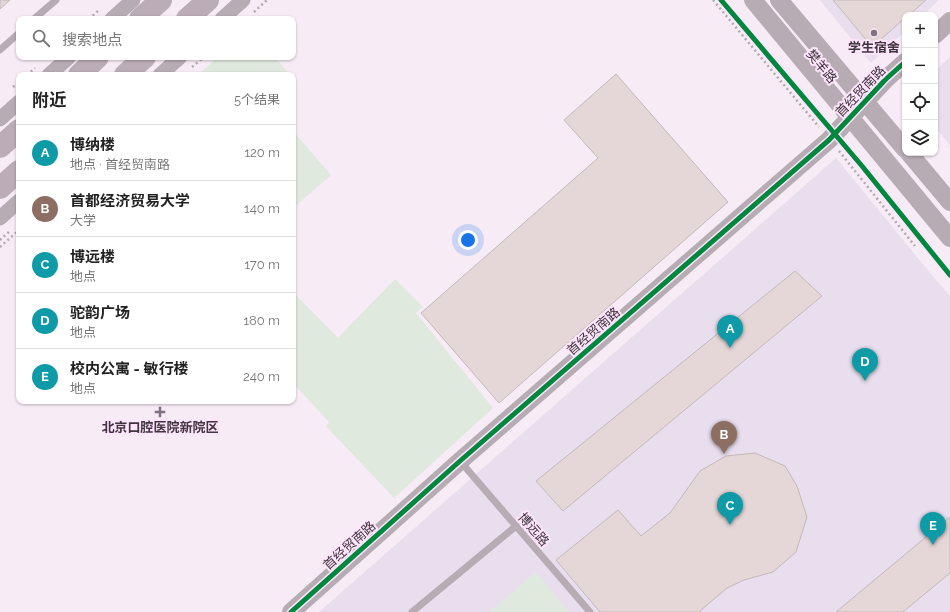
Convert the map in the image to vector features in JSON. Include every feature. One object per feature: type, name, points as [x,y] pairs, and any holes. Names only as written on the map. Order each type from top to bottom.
[{"type":"main road","points":[[143,16],[160,0]]},
{"type":"main road","points":[[190,16],[208,0]]},
{"type":"main road","points":[[82,72],[95,60]]},
{"type":"main road","points":[[128,72],[142,60]]},
{"type":"main road","points":[[0,147],[16,133]]},
{"type":"main road","points":[[0,188],[16,174]]},
{"type":"street","points":[[115,16],[133,0]]},
{"type":"street","points":[[225,16],[243,0]]},
{"type":"street","name":"樊羊路","points":[[753,0],[950,238]]},
{"type":"street","name":"樊羊路","points":[[779,0],[902,145]]},
{"type":"street","points":[[938,32],[950,21]]},
{"type":"street","points":[[52,72],[66,60]]},
{"type":"street","points":[[163,72],[177,60]]},
{"type":"street","name":"首经贸南路","points":[[291,612],[460,461],[823,146],[886,79],[902,65]]},
{"type":"street","points":[[0,119],[16,105]]},
{"type":"street","points":[[912,156],[950,202]]},
{"type":"street","points":[[0,218],[16,204]]},
{"type":"lane","points":[[37,16],[56,0]]},
{"type":"lane","points":[[0,50],[16,36]]},
{"type":"lane","name":"博远路","points":[[460,461],[590,612]]},
{"type":"lane","points":[[412,612],[516,526]]},
{"type":"path","points":[[252,14],[268,0]]},
{"type":"path","points":[[713,0],[822,130]]},
{"type":"path","points":[[189,70],[201,60]]},
{"type":"path","points":[[837,149],[915,246]]},
{"type":"path","points":[[0,247],[16,233]]},
{"type":"shaded area","name":"学生宿舍","points":[[820,0],[939,0],[926,12],[902,12],[902,34],[871,63]]},
{"type":"shaded area","points":[[950,57],[950,145],[938,131],[938,68]]},
{"type":"shaded area","points":[[215,60],[278,60],[288,72],[201,72]]},
{"type":"shaded area","points":[[296,134],[331,175],[296,205]]},
{"type":"shaded area","points":[[836,158],[950,296],[950,612],[319,612]]},
{"type":"shaded area","points":[[395,279],[423,307],[416,313],[493,408],[394,498],[326,426],[329,422],[296,386],[296,295],[338,338]]},
{"type":"shaded area","points":[[536,572],[569,612],[489,612]]},
{"type":"building","points":[[0,0],[10,0],[0,9]]},
{"type":"building","name":"学生宿舍","points":[[833,0],[926,0],[912,12],[902,12],[902,21],[872,47]]},
{"type":"building","points":[[616,74],[728,202],[499,403],[421,313],[598,158],[564,120]]},
{"type":"building","points":[[795,271],[822,296],[563,511],[536,481]]},
{"type":"building","points":[[755,453],[785,466],[797,486],[807,517],[796,552],[773,572],[744,580],[727,588],[700,611],[701,612],[600,612],[556,560],[618,510],[641,536],[670,513],[700,471],[726,456]]},
{"type":"building","points":[[950,517],[950,573],[903,612],[836,612]]},
{"type":"cycle path","points":[[721,0],[862,166],[950,275]]},
{"type":"cycle path","points":[[291,612],[460,461],[829,140],[886,79],[902,65]]},
{"type":"place","name":"学生宿舍","points":[[874,33]]},
{"type":"place","name":"博纳楼","points":[[730,348]]},
{"type":"place","name":"驼韵广场","points":[[865,381]]},
{"type":"place","name":"北京口腔医院新院区","points":[[160,412]]},
{"type":"place","name":"首都经济贸易大学","points":[[724,454]]},
{"type":"place","name":"博远楼","points":[[730,525]]},
{"type":"place","name":"校内公寓 - 敏行楼","points":[[933,545]]}]
